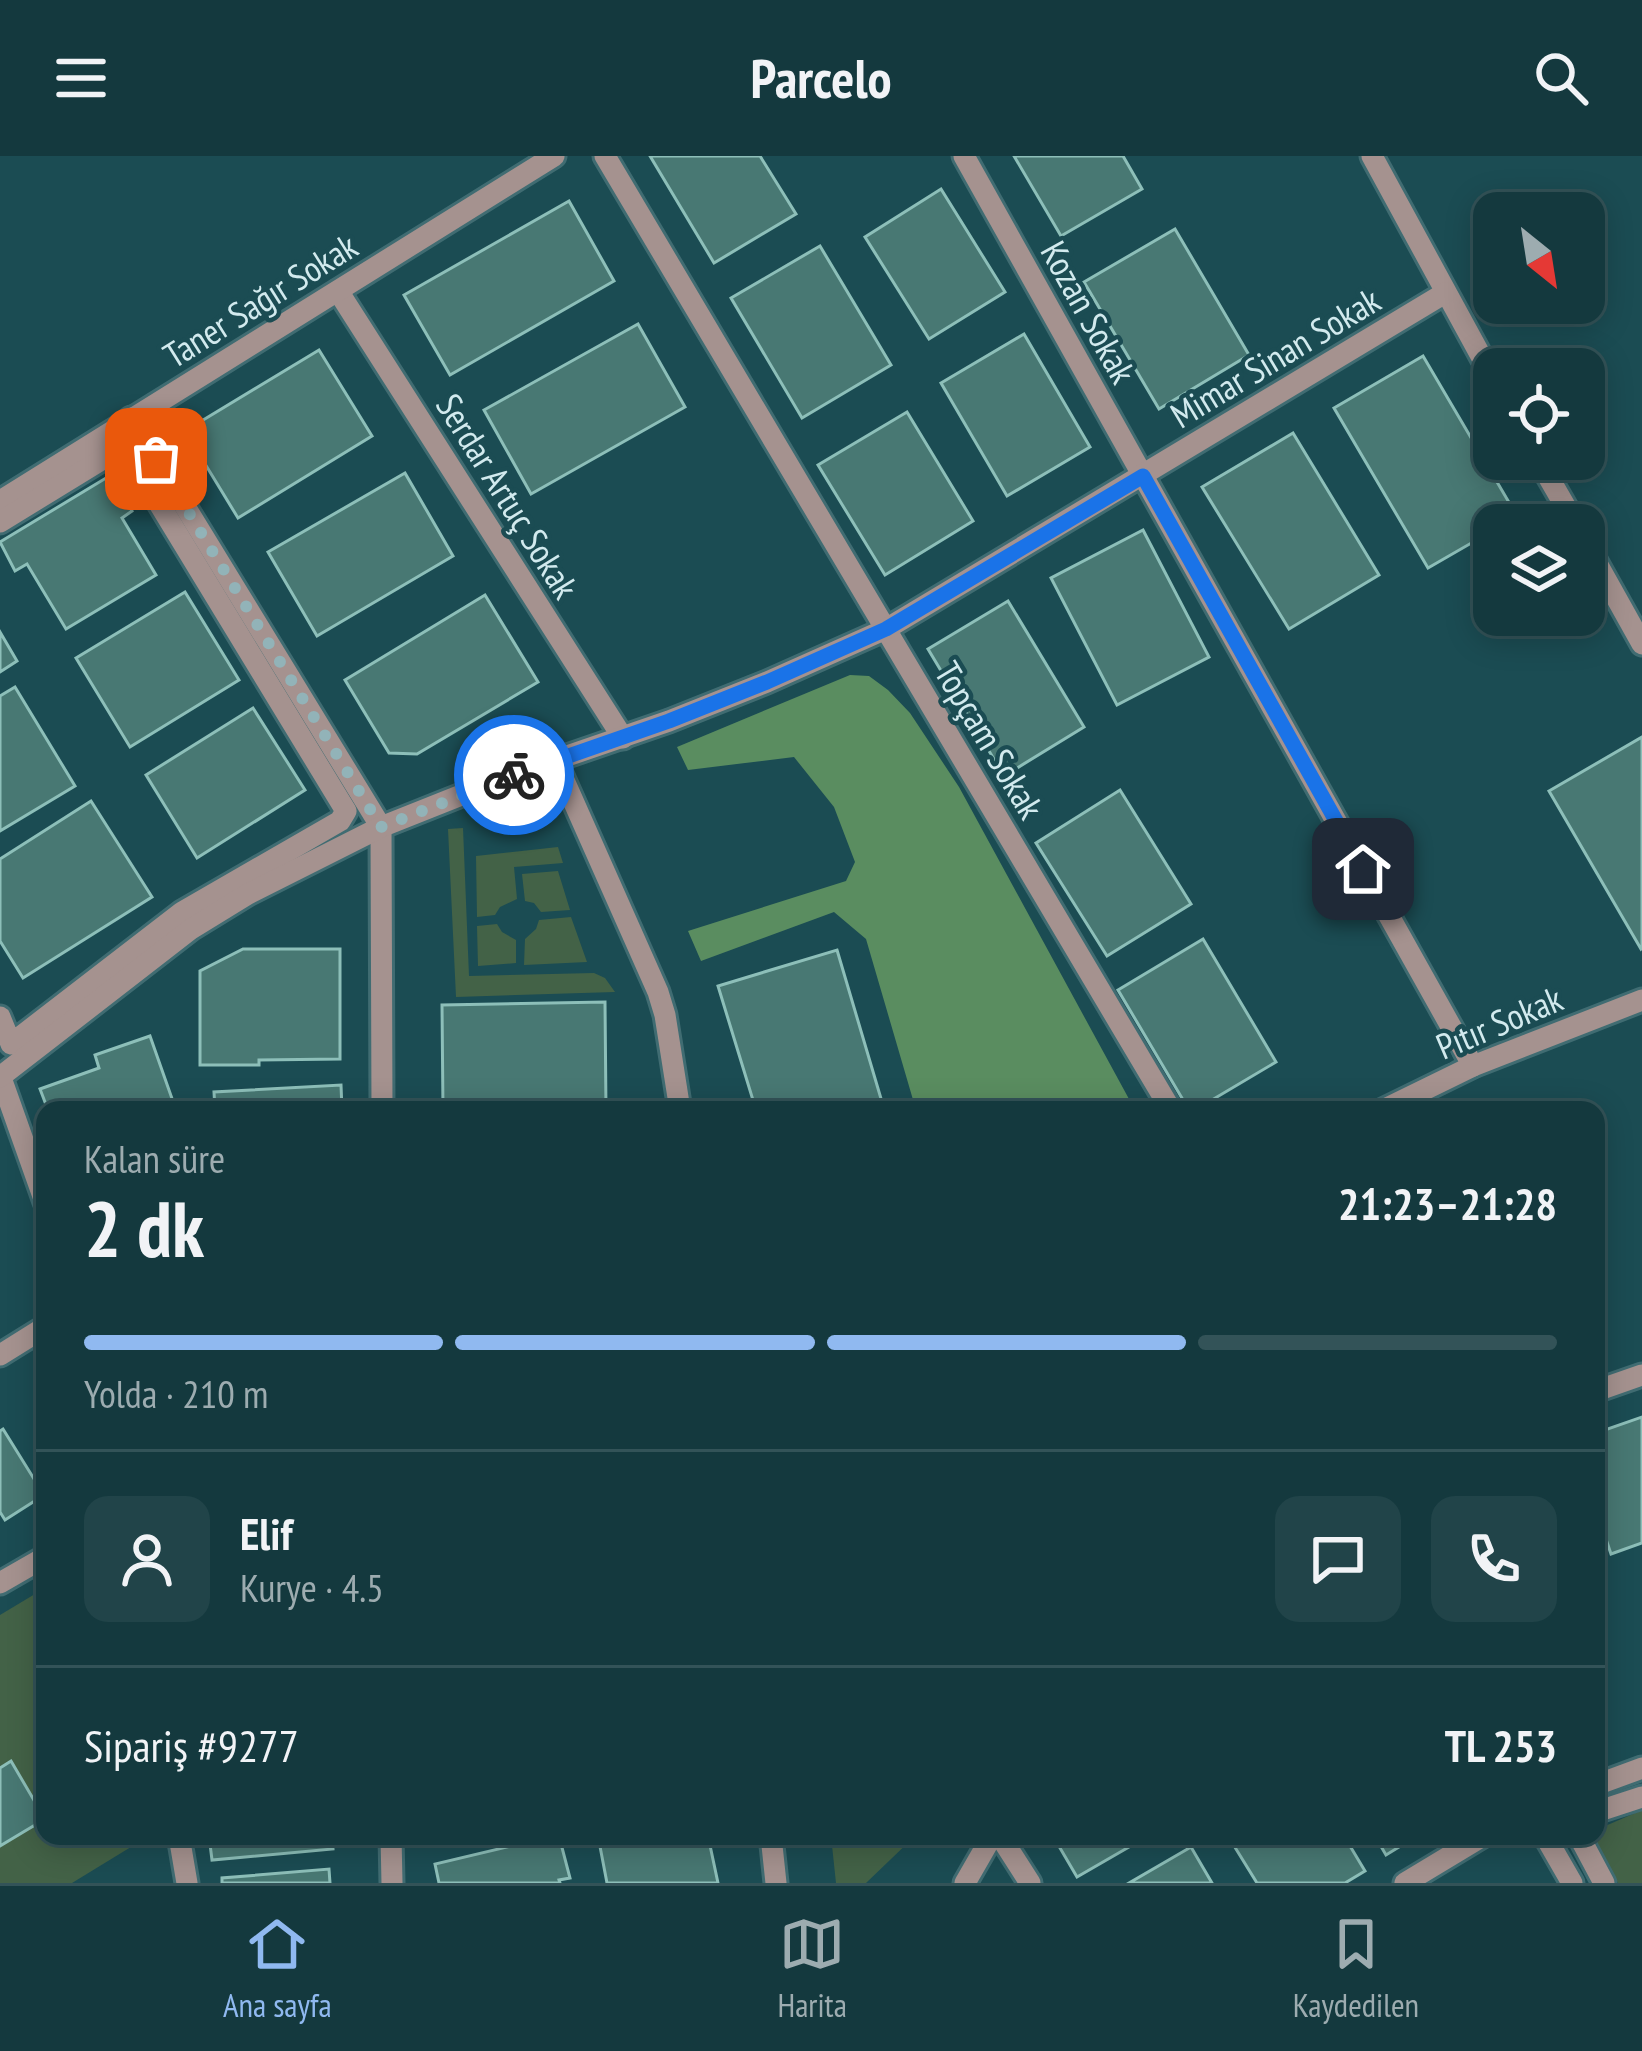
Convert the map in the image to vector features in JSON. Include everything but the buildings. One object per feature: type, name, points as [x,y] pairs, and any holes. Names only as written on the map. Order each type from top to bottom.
[{"type":"street","name":"Taner Sağır Sokak","points":[[0,501],[554,156]]},
{"type":"street","name":"Topçam Sokak","points":[[604,156],[1166,1101]]},
{"type":"street","name":"Kozan Sokak","points":[[964,156],[1473,1066]]},
{"type":"street","points":[[1372,156],[1476,348]]},
{"type":"street","name":"Serdar Artuç Sokak","points":[[338,290],[623,738]]},
{"type":"street","name":"Mimar Sinan Sokak","points":[[0,1076],[191,929],[248,894],[381,827],[767,682],[886,629],[1445,293]]},
{"type":"street","points":[[131,418],[381,827],[382,1101]]},
{"type":"street","points":[[0,522],[124,446],[346,811],[340,821],[182,912],[11,1044],[0,1017]]},
{"type":"street","points":[[1605,577],[1642,644]]},
{"type":"street","points":[[1622,607],[1642,593]]},
{"type":"street","points":[[555,760],[658,992],[679,1101]]},
{"type":"street","name":"Pıtır Sokak","points":[[1401,1101],[1473,1066],[1642,1000]]},
{"type":"street","points":[[0,1076],[36,1177]]},
{"type":"street","points":[[0,1355],[36,1333]]},
{"type":"street","points":[[1605,1388],[1642,1375]]},
{"type":"street","points":[[0,1583],[36,1562]]},
{"type":"street","points":[[1605,1782],[1642,1768]]},
{"type":"street","points":[[1605,1809],[1642,1796]]},
{"type":"street","points":[[181,1845],[187,1883]]},
{"type":"street","points":[[391,1845],[392,1883]]},
{"type":"street","points":[[772,1845],[776,1883]]},
{"type":"street","points":[[965,1883],[990,1845]]},
{"type":"street","points":[[1003,1845],[1030,1883]]},
{"type":"street","points":[[1405,1883],[1468,1845]]},
{"type":"street","points":[[1550,1845],[1572,1883]]},
{"type":"street","points":[[1584,1845],[1604,1883]]},
{"type":"green space","points":[[850,675],[869,676],[888,690],[910,713],[959,787],[1130,1101],[913,1101],[866,939],[834,912],[701,961],[688,931],[846,881],[855,862],[834,807],[794,757],[688,770],[677,747]]},
{"type":"green space","points":[[463,828],[469,976],[594,973],[605,978],[615,992],[456,997],[448,829]]},
{"type":"green space","points":[[558,847],[563,863],[514,867],[517,899],[495,915],[477,917],[476,856]]},
{"type":"green space","points":[[558,871],[570,910],[541,912],[525,901],[522,874]]},
{"type":"green space","points":[[571,917],[587,962],[524,965],[525,939],[539,920]]},
{"type":"green space","points":[[497,924],[516,940],[516,963],[478,966],[477,926]]},
{"type":"green space","points":[[36,1593],[36,1845],[134,1845],[72,1883],[0,1883],[0,1615]]},
{"type":"green space","points":[[1642,1810],[1642,1883],[1618,1883],[1598,1845],[1605,1845],[1605,1826]]},
{"type":"green space","points":[[832,1845],[906,1845],[866,1883],[836,1883]]},
{"type":"way so far","points":[[156,459],[381,827],[514,775]]},
{"type":"route","points":[[514,775],[669,721],[886,629],[1143,476],[1363,869]]}]
